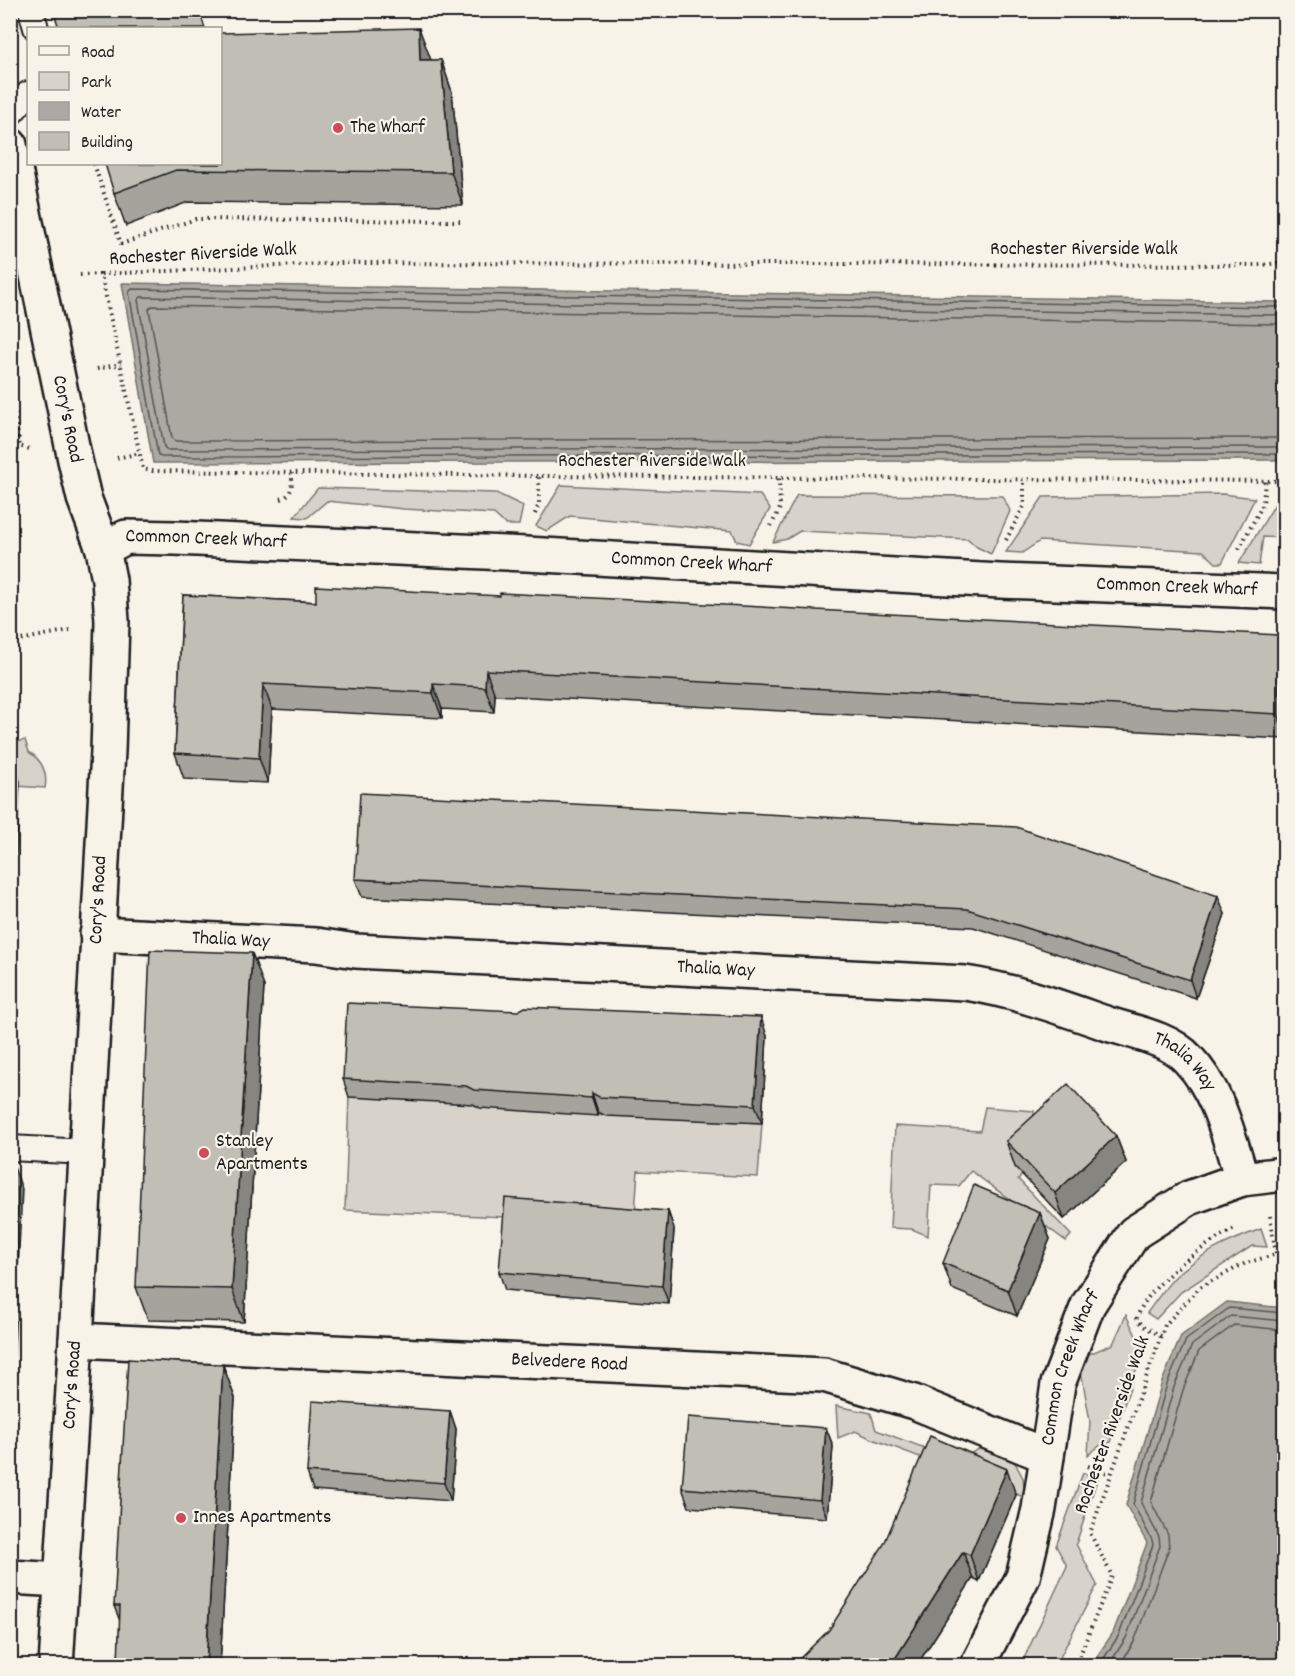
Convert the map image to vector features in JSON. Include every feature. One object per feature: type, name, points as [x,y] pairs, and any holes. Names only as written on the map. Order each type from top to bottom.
[{"type":"street","name":"Cory's Road","points":[[10,145],[15,192],[84,498],[103,549],[109,580],[112,621],[108,751],[56,1665]]},
{"type":"street","name":"Common Creek Wharf","points":[[103,549],[126,537],[175,538],[526,554],[1000,581],[1284,592]]},
{"type":"street","name":"Thalia Way","points":[[97,934],[316,945],[356,951],[965,983],[991,988],[1030,998],[1168,1044],[1181,1052],[1208,1086],[1223,1119],[1242,1179]]},
{"type":"street","name":"Common Creek Wharf","points":[[977,1665],[1023,1577],[1039,1509],[1058,1384],[1088,1305],[1134,1233],[1189,1198],[1242,1179],[1284,1174]]},
{"type":"street","name":"Belvedere Road","points":[[76,1340],[824,1375],[914,1402],[1047,1456]]},
{"type":"street","points":[[10,1578],[60,1580]]},
{"type":"lane","points":[[31,10],[36,27]]},
{"type":"lane","points":[[10,114],[27,95]]},
{"type":"lane","points":[[10,1148],[86,1152]]},
{"type":"path","points":[[94,165],[121,244],[196,219],[463,221]]},
{"type":"path","name":"Rochester Riverside Walk","points":[[1284,262],[1263,265],[343,263],[100,274],[143,469],[152,471],[1284,481]]},
{"type":"path","points":[[93,370],[121,364]]},
{"type":"path","points":[[10,390],[20,446]]},
{"type":"path","points":[[129,455],[140,453]]},
{"type":"path","points":[[538,507],[539,476]]},
{"type":"path","points":[[771,526],[780,508],[779,478]]},
{"type":"path","points":[[1013,527],[1024,506],[1024,479]]},
{"type":"path","points":[[1252,526],[1265,499],[1265,482]]},
{"type":"path","points":[[10,642],[112,621]]},
{"type":"path","points":[[1260,1219],[1270,1216],[1276,1254]]},
{"type":"path","points":[[1161,1336],[1142,1325],[1137,1318],[1151,1294],[1190,1257],[1216,1238],[1241,1226]]},
{"type":"path","name":"Rochester Riverside Walk","points":[[1073,1665],[1080,1655],[1112,1576],[1090,1533],[1165,1325],[1200,1287],[1246,1263],[1284,1252]]},
{"type":"green space","points":[[561,485],[760,495],[770,509],[749,544],[737,541],[732,531],[570,516],[547,531],[536,526]]},
{"type":"green space","points":[[318,488],[496,493],[523,506],[519,525],[506,525],[494,514],[404,509],[327,501],[307,518],[294,517]]},
{"type":"green space","points":[[1223,494],[1255,498],[1222,563],[1216,563],[1203,551],[1040,541],[1022,553],[1006,552],[1043,497]]},
{"type":"green space","points":[[797,495],[1003,496],[1010,511],[991,554],[968,539],[800,531],[787,539],[773,542]]},
{"type":"green space","points":[[1280,496],[1284,496],[1284,538],[1263,537],[1259,565],[1239,563]]},
{"type":"green space","points":[[25,740],[29,752],[43,767],[46,777],[45,788],[16,786],[11,782],[11,743]]},
{"type":"green space","points":[[349,1096],[518,1106],[565,1113],[762,1123],[758,1177],[638,1171],[634,1226],[554,1219],[345,1210]]},
{"type":"green space","points":[[985,1107],[1034,1111],[1033,1131],[1050,1148],[1018,1179],[1071,1235],[1066,1241],[971,1171],[959,1186],[931,1185],[928,1236],[912,1229],[890,1228],[895,1126],[980,1131]]},
{"type":"green space","points":[[1261,1229],[1267,1247],[1252,1246],[1181,1292],[1156,1319],[1147,1313],[1176,1276],[1195,1261],[1216,1248]]},
{"type":"green space","points":[[1126,1315],[1143,1350],[1111,1442],[1102,1444],[1088,1455],[1090,1421],[1081,1371],[1082,1357],[1113,1344]]},
{"type":"green space","points":[[836,1406],[871,1413],[876,1430],[957,1460],[979,1449],[1013,1459],[1023,1478],[1025,1498],[938,1458],[933,1462],[855,1431],[838,1438]]},
{"type":"green space","points":[[1083,1473],[1098,1477],[1076,1544],[1097,1585],[1056,1665],[1021,1665],[1067,1566],[1056,1546]]},
{"type":"water","points":[[122,283],[1284,302],[1284,460],[153,463]]},
{"type":"water","points":[[1227,1302],[1284,1308],[1284,1665],[1091,1665],[1113,1633],[1147,1543],[1126,1505],[1162,1382],[1181,1336]]},
{"type":"building","points":[[53,10],[199,10],[205,27],[59,27]]},
{"type":"building","name":"The Wharf","points":[[419,28],[420,60],[441,60],[451,172],[176,170],[114,193],[105,165],[222,165],[222,33]]},
{"type":"building","points":[[316,586],[500,596],[500,593],[1279,635],[1278,714],[486,670],[485,687],[433,684],[433,693],[263,684],[259,758],[175,753],[183,595],[316,602]]},
{"type":"building","points":[[360,793],[1016,827],[1218,896],[1190,980],[967,909],[355,879]]},
{"type":"building","name":"Stanley Apartments","points":[[150,950],[252,953],[232,1289],[136,1287]]},
{"type":"building","points":[[347,1003],[518,1011],[525,1007],[761,1017],[755,1105],[599,1097],[592,1093],[592,1098],[474,1090],[466,1086],[343,1079]]},
{"type":"building","points":[[1068,1084],[1116,1136],[1055,1193],[1006,1141]]},
{"type":"building","points":[[974,1185],[1040,1213],[1008,1290],[943,1263]]},
{"type":"building","points":[[505,1198],[668,1211],[662,1286],[499,1272]]},
{"type":"building","name":"Innes Apartments","points":[[128,1359],[223,1365],[206,1665],[118,1665],[120,1606],[114,1606]]},
{"type":"building","points":[[312,1401],[450,1411],[444,1483],[307,1472]]},
{"type":"building","points":[[688,1417],[826,1428],[820,1500],[682,1488]]},
{"type":"building","points":[[930,1436],[1007,1469],[970,1555],[963,1552],[891,1665],[793,1665],[829,1630],[884,1544]]},
{"type":"place","name":"The Wharf","points":[[338,128]]},
{"type":"place","name":"Stanley Apartments","points":[[204,1153]]},
{"type":"place","name":"Innes Apartments","points":[[181,1518]]}]
